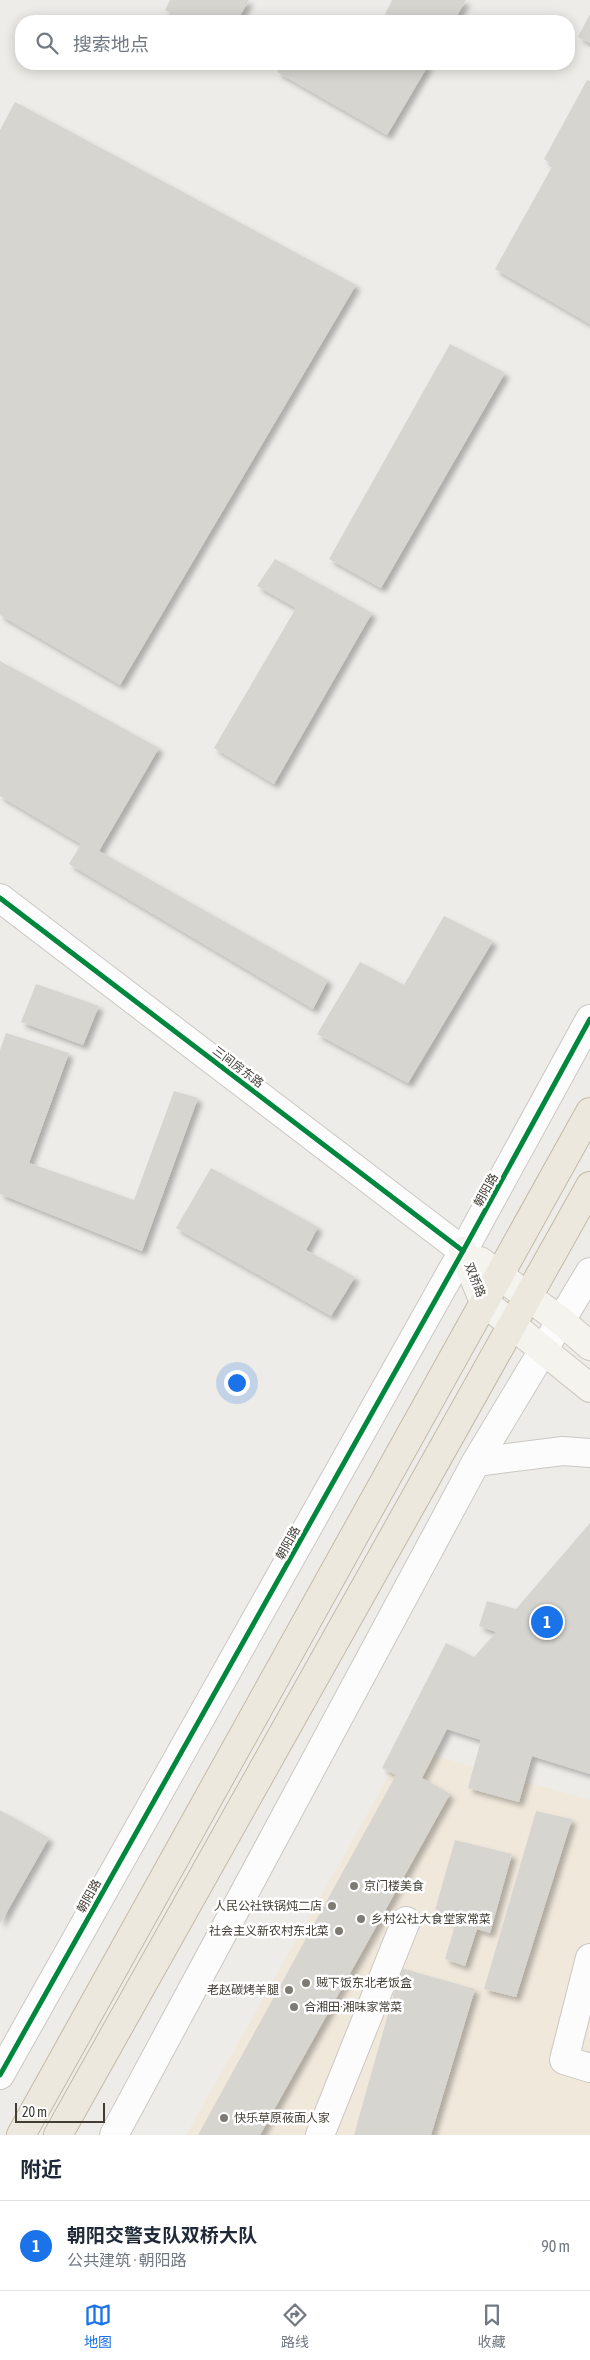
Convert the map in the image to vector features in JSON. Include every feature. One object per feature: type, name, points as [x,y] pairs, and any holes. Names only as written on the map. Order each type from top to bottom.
[{"type":"highway","points":[[21,2135],[590,1112]]},
{"type":"highway","points":[[58,2135],[529,1298],[590,1186]]},
{"type":"main road","name":"双桥路","points":[[464,1251],[500,1274],[590,1346]]},
{"type":"main road","name":"双桥路","points":[[464,1251],[484,1302],[590,1388]]},
{"type":"street","name":"三间房东路","points":[[0,898],[464,1251]]},
{"type":"street","name":"朝阳路","points":[[0,2075],[464,1251],[590,1019]]},
{"type":"street","points":[[114,2135],[476,1462],[544,1352],[590,1272]]},
{"type":"street","points":[[476,1462],[563,1451],[590,1453]]},
{"type":"street","points":[[320,2135],[406,1921]]},
{"type":"street","points":[[590,1958],[564,2060],[590,2068]]},
{"type":"shaded area","points":[[405,1747],[590,1800],[590,2135],[186,2135]]},
{"type":"building","points":[[170,0],[249,0],[240,15],[174,15],[165,10]]},
{"type":"building","points":[[392,0],[466,0],[457,15],[385,15]]},
{"type":"building","points":[[590,14],[590,43],[578,37]]},
{"type":"building","points":[[278,70],[425,70],[387,135],[277,72]]},
{"type":"building","points":[[587,80],[590,81],[590,324],[495,269],[553,165],[544,159]]},
{"type":"building","points":[[15,102],[356,285],[120,685],[0,615],[0,130]]},
{"type":"building","points":[[450,344],[505,373],[381,588],[329,559]]},
{"type":"building","points":[[275,559],[372,613],[274,784],[214,748],[296,608],[257,586]]},
{"type":"building","points":[[0,661],[159,748],[99,851],[328,980],[313,1009],[69,864],[81,844],[0,796]]},
{"type":"building","points":[[444,916],[493,941],[408,1083],[317,1034],[360,962],[404,985]]},
{"type":"building","points":[[36,984],[99,1006],[83,1045],[21,1022]]},
{"type":"building","points":[[6,1033],[69,1053],[29,1163],[134,1200],[174,1091],[198,1098],[142,1251],[0,1194],[0,1050]]},
{"type":"building","points":[[211,1168],[318,1227],[306,1250],[355,1277],[331,1316],[176,1228]]},
{"type":"building","points":[[590,1523],[590,1774],[532,1756],[519,1802],[468,1788],[481,1740],[447,1729],[422,1778],[450,1794],[260,2135],[198,2135],[396,1775],[382,1768],[446,1643],[474,1657],[496,1632],[479,1626],[487,1601],[516,1609]]},
{"type":"building","points":[[0,1810],[49,1838],[0,1924]]},
{"type":"building","points":[[536,1811],[572,1819],[516,1997],[484,1989]]},
{"type":"building","points":[[455,1840],[512,1854],[490,1933],[477,1929],[465,1966],[445,1959],[456,1922],[433,1917]]},
{"type":"building","points":[[401,1968],[475,1989],[431,2135],[354,2135]]},
{"type":"cycle path","points":[[0,898],[463,1251]]},
{"type":"cycle path","points":[[0,2075],[463,1251],[590,1019]]},
{"type":"place","name":"朝阳交警支队双桥大队","points":[[547,1622]]},
{"type":"place","name":"京门楼美食","points":[[354,1886]]},
{"type":"place","name":"人民公社铁锅炖二店","points":[[332,1906]]},
{"type":"place","name":"乡村公社大食堂家常菜","points":[[361,1919]]},
{"type":"place","name":"社会主义新农村东北菜","points":[[339,1931]]},
{"type":"place","name":"贼下饭东北老饭盒","points":[[306,1983]]},
{"type":"place","name":"老赵碳烤羊腿","points":[[289,1990]]},
{"type":"place","name":"合湘田·湘味家常菜","points":[[294,2007]]},
{"type":"place","name":"快乐草原莜面人家","points":[[224,2118]]}]
